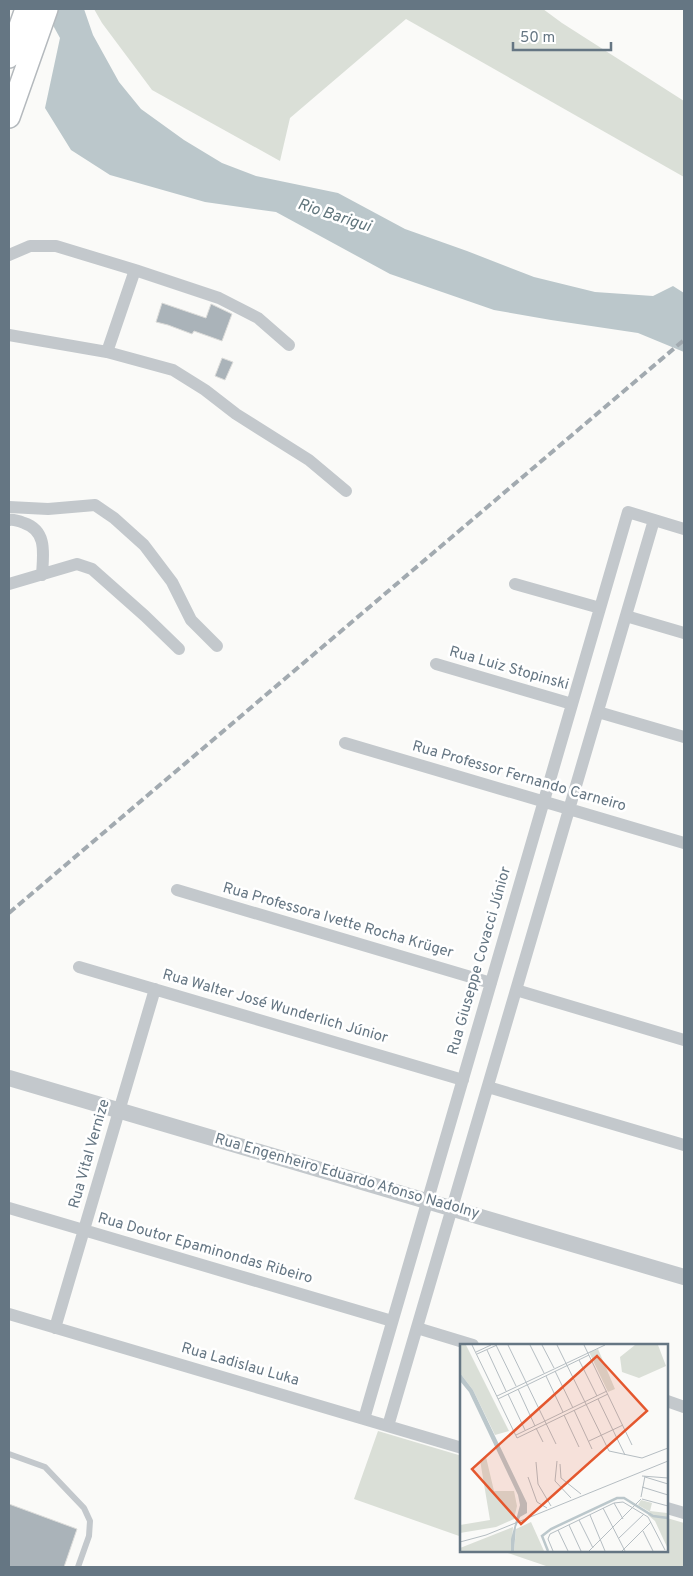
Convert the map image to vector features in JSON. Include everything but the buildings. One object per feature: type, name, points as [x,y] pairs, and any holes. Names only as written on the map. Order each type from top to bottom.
[{"type":"highway","points":[[9,116],[47,9]]},
{"type":"highway","points":[[9,57],[24,14]]},
{"type":"street","points":[[9,255],[30,246],[56,246],[135,270],[219,298],[258,318],[289,345]]},
{"type":"street","points":[[107,352],[135,270]]},
{"type":"street","points":[[9,335],[107,352],[172,370],[205,390],[236,414],[309,460],[346,492]]},
{"type":"street","points":[[9,507],[48,509],[95,505],[114,518],[144,545],[172,582],[191,620],[217,646]]},
{"type":"street","name":"Rua Giuseppe Covacci Júnior","points":[[364,1419],[628,512],[654,520]]},
{"type":"street","points":[[9,520],[34,526],[39,534],[44,549],[42,575]]},
{"type":"street","points":[[388,1426],[654,520],[684,529]]},
{"type":"street","points":[[9,584],[76,564],[92,569],[179,649]]},
{"type":"street","points":[[515,584],[600,608]]},
{"type":"street","points":[[626,616],[684,633]]},
{"type":"street","name":"Rua Luiz Stopinski","points":[[436,664],[572,704]]},
{"type":"street","points":[[598,712],[684,737]]},
{"type":"street","name":"Rua Professor Fernando Carneiro","points":[[345,743],[684,843]]},
{"type":"street","name":"Rua Professora Ivette Rocha Krüger","points":[[177,890],[491,983]]},
{"type":"street","name":"Rua Walter José Wunderlich Júnior","points":[[79,967],[463,1080]]},
{"type":"street","name":"Rua Vital Vernize","points":[[55,1328],[155,989]]},
{"type":"street","points":[[516,990],[684,1040]]},
{"type":"street","name":"Rua Engenheiro Eduardo Afonso Nadolny","points":[[9,1078],[684,1276]]},
{"type":"street","points":[[488,1087],[684,1145]]},
{"type":"street","name":"Rua Doutor Epaminondas Ribeiro","points":[[9,1208],[392,1321]]},
{"type":"street","name":"Rua Ladislau Luka","points":[[9,1314],[460,1447]]},
{"type":"street","points":[[417,1328],[471,1344]]},
{"type":"street","points":[[668,1402],[684,1407]]},
{"type":"street","points":[[668,1508],[684,1513]]},
{"type":"lane","points":[[9,1454],[44,1467],[84,1508],[90,1520],[89,1536],[78,1567]]},
{"type":"shaded area","points":[[94,9],[543,9],[684,101],[684,177],[406,19],[290,118],[280,161],[152,90],[102,23]]},
{"type":"shaded area","points":[[378,1431],[460,1455],[460,1536],[354,1499]]},
{"type":"shaded area","points":[[668,1518],[684,1523],[684,1567],[549,1567],[502,1551],[668,1551]]},
{"type":"water","name":"Rio Barigui","points":[[44,9],[84,9],[93,35],[119,82],[141,109],[184,140],[222,163],[256,176],[338,193],[405,229],[534,277],[595,292],[653,296],[673,286],[684,293],[684,352],[638,333],[494,310],[390,274],[276,212],[205,202],[110,175],[71,150],[45,108],[60,38]]},
{"type":"railway","points":[[9,913],[684,340]]}]
